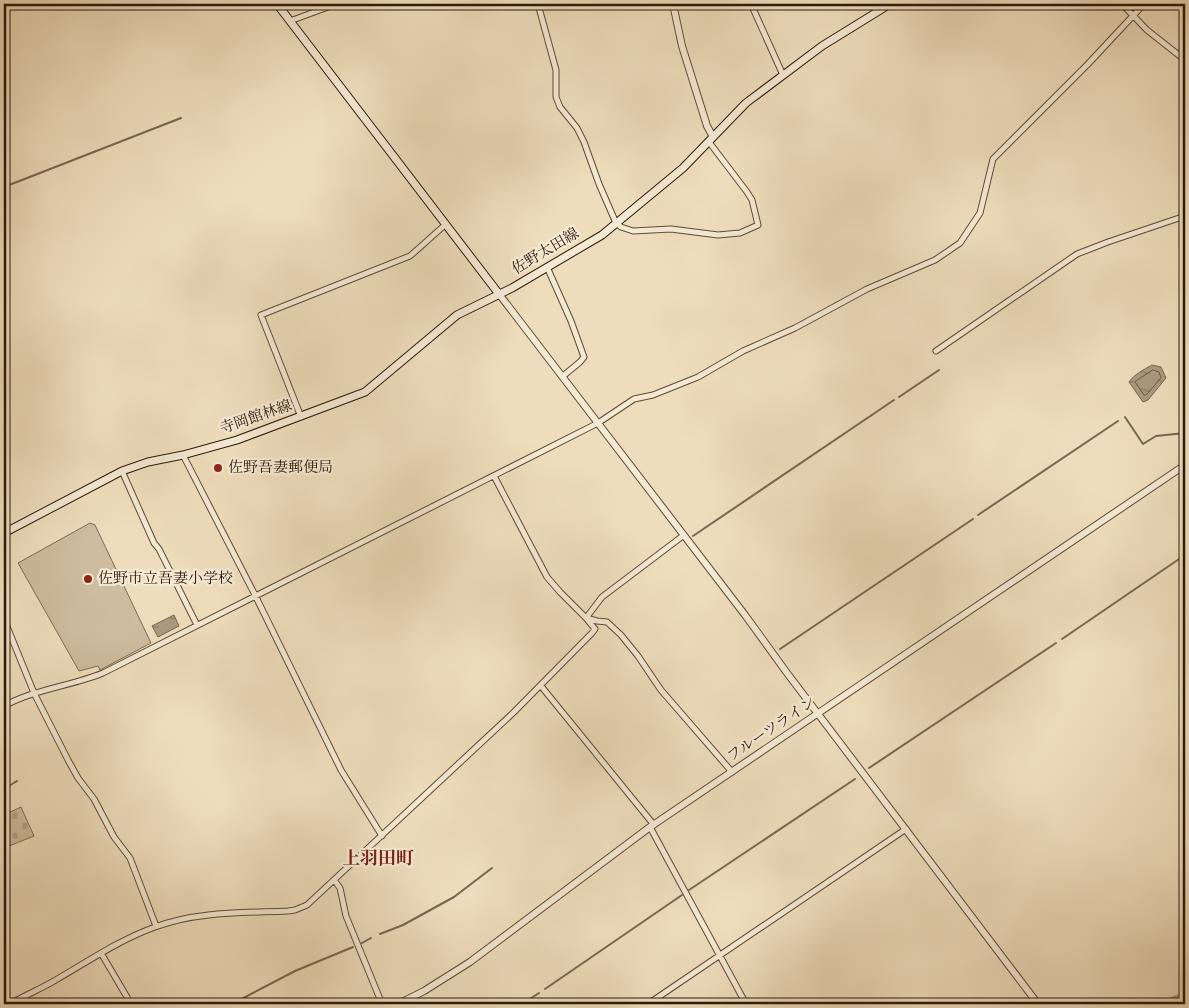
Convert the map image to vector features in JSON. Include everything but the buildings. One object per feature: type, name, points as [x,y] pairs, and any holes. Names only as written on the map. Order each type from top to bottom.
[{"type":"main road","points":[[276,4],[499,294]]},
{"type":"main road","name":"佐野太田線","points":[[499,294],[602,235],[683,168],[746,103],[822,46],[890,4]]},
{"type":"main road","name":"寺岡館林線","points":[[4,533],[122,471],[148,462],[183,455],[237,440],[365,392],[451,319],[499,294]]},
{"type":"street","points":[[290,22],[336,4]]},
{"type":"street","points":[[538,4],[556,70],[556,97],[560,107],[577,128],[584,142],[616,223],[633,231],[670,229],[718,234],[740,234],[758,225],[752,200],[711,140],[682,46],[673,4]]},
{"type":"street","points":[[751,4],[783,75]]},
{"type":"street","points":[[1122,4],[1160,41],[1185,60]]},
{"type":"street","points":[[4,706],[16,699],[99,674],[598,423],[634,399],[653,395],[698,377],[743,351],[795,328],[867,289],[935,260],[960,243],[980,214],[993,159],[1088,64],[1144,4]]},
{"type":"street","points":[[936,351],[1077,254],[1185,216]]},
{"type":"street","points":[[301,417],[261,314],[410,256],[446,224]]},
{"type":"street","points":[[547,267],[571,321],[584,357],[563,376]]},
{"type":"street","points":[[499,294],[684,535],[1038,1004]]},
{"type":"street","points":[[183,455],[255,595],[341,770],[382,836]]},
{"type":"street","name":"フルーツライン","points":[[401,1004],[470,962],[652,826],[1185,465]]},
{"type":"street","points":[[122,471],[154,543],[159,548],[197,625]]},
{"type":"street","points":[[10,1004],[118,943],[156,926],[190,917],[240,912],[295,910],[307,905],[513,714],[595,629],[547,577],[494,476]]},
{"type":"street","points":[[586,618],[602,597],[684,535]]},
{"type":"street","points":[[586,618],[607,622],[621,635],[661,690],[732,772]]},
{"type":"street","points":[[4,619],[34,693],[68,760],[78,778],[94,799],[114,837],[130,858],[156,926]]},
{"type":"street","points":[[540,686],[652,826],[746,1004]]},
{"type":"street","points":[[648,1004],[906,829]]},
{"type":"street","points":[[334,880],[340,888],[346,916],[382,1004]]},
{"type":"street","points":[[101,953],[131,1004]]},
{"type":"green space","points":[[90,523],[95,525],[151,643],[100,670],[98,666],[79,671],[18,563]]},
{"type":"green space","points":[[21,807],[34,836],[4,848],[4,815]]},
{"type":"water","points":[[1152,365],[1161,367],[1166,378],[1148,400],[1143,402],[1129,382]]},
{"type":"water","points":[[174,615],[179,626],[158,637],[152,626]]},
{"type":"waterway","points":[[4,187],[181,118]]},
{"type":"waterway","points":[[899,397],[939,370]]},
{"type":"waterway","points":[[693,536],[894,400]]},
{"type":"waterway","points":[[1125,417],[1143,444],[1156,436],[1185,433]]},
{"type":"waterway","points":[[978,515],[1118,421]]},
{"type":"waterway","points":[[780,649],[973,519]]},
{"type":"waterway","points":[[1062,639],[1185,555]]},
{"type":"waterway","points":[[869,768],[1056,643]]},
{"type":"waterway","points":[[689,890],[855,779]]},
{"type":"waterway","points":[[4,789],[17,781]]},
{"type":"waterway","points":[[380,934],[403,925],[454,897],[492,868]]},
{"type":"waterway","points":[[545,989],[682,895]]},
{"type":"waterway","points":[[362,943],[371,938]]},
{"type":"waterway","points":[[232,1004],[295,971],[353,947]]},
{"type":"waterway","points":[[522,1004],[539,993]]},
{"type":"waterway","points":[[1169,1004],[1185,997]]},
{"type":"place","name":"佐野吾妻郵便局","points":[[218,468]]},
{"type":"place","name":"佐野市立吾妻小学校","points":[[88,579]]},
{"type":"district","name":"上羽田町","points":[[378,859]]}]
